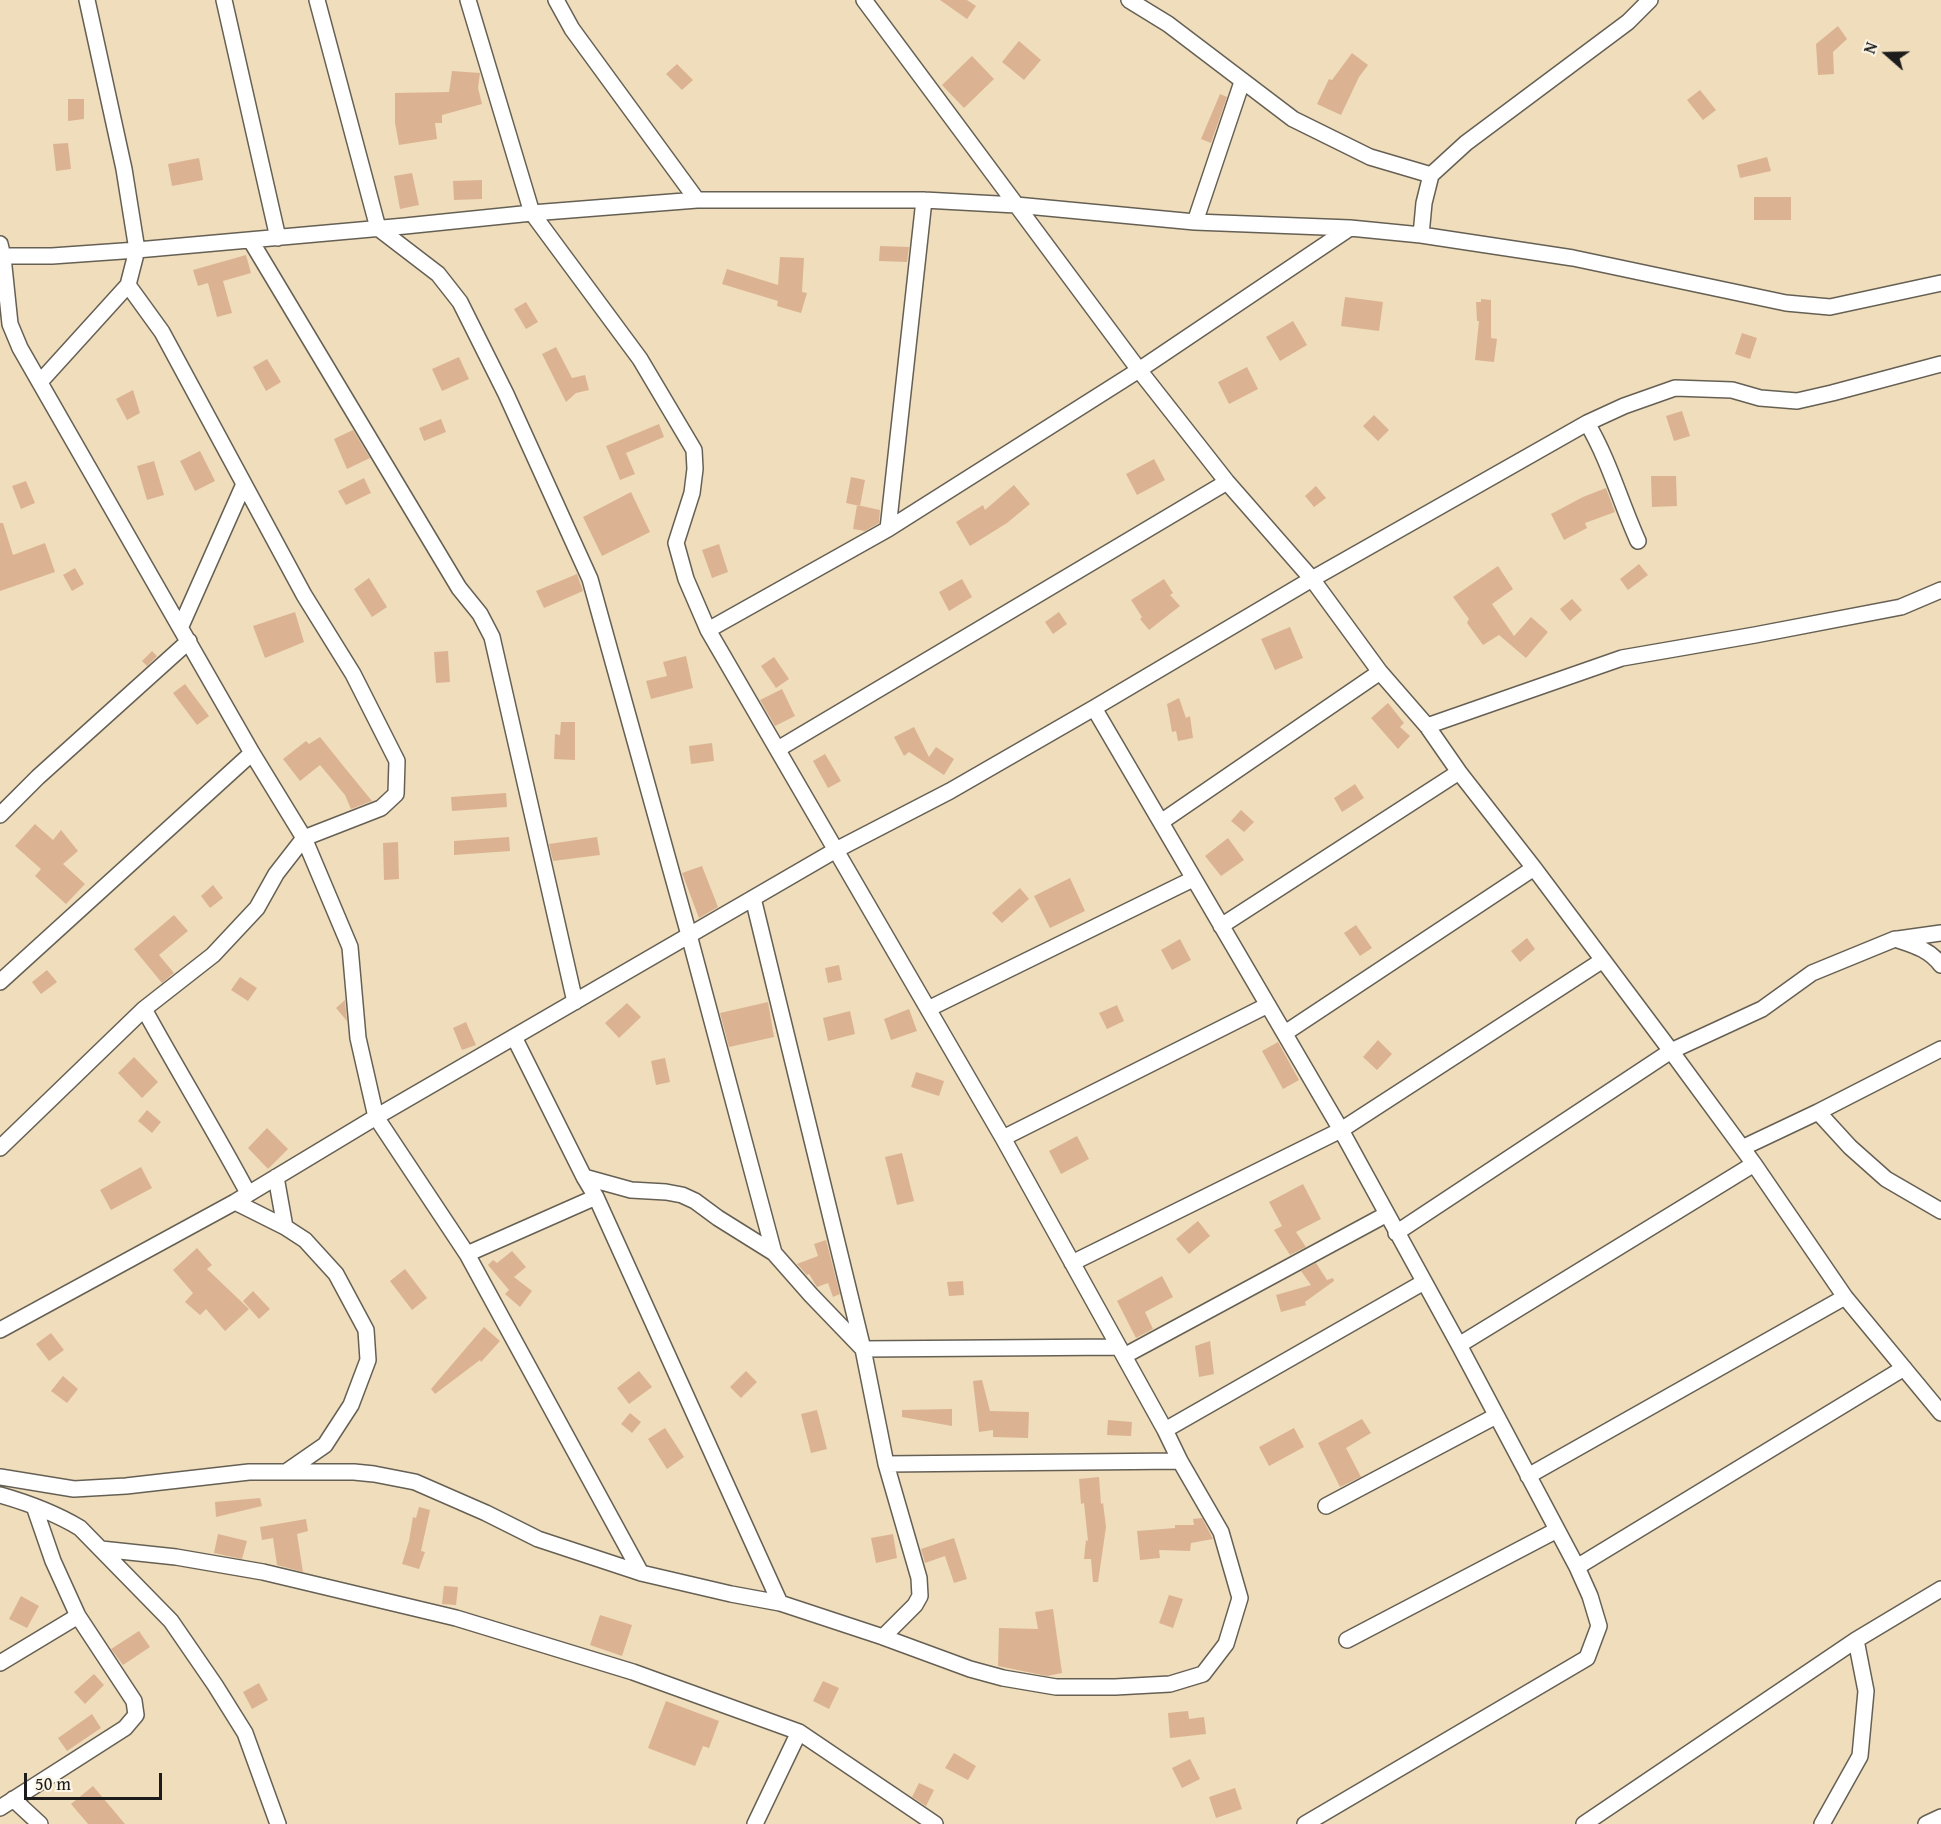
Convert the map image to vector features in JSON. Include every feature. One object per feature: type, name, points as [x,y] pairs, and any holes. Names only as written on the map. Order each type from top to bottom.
[{"type":"street","points":[[40,382],[128,285],[137,250],[124,169],[87,0]]},
{"type":"street","points":[[224,0],[278,238]]},
{"type":"street","points":[[317,0],[378,228],[438,274],[460,302],[506,394],[590,579],[774,1253]]},
{"type":"street","points":[[0,1477],[74,1489],[126,1486],[249,1472],[354,1472],[415,1482],[538,1539],[641,1573],[780,1604],[883,1637],[970,1669],[1003,1678],[1056,1687],[1170,1684],[1203,1674],[1226,1644],[1240,1598],[1221,1532],[1003,1138],[708,630],[686,579],[676,543],[692,493],[695,469],[694,450],[640,359],[532,213],[468,0]]},
{"type":"street","points":[[556,0],[572,30],[697,200]]},
{"type":"street","points":[[864,0],[1139,370],[1227,482],[1312,579],[1380,672],[1427,726],[1459,772],[1534,868],[1754,1164],[1845,1297],[1941,1413]]},
{"type":"street","points":[[1129,0],[1168,24],[1293,119],[1371,157],[1431,175]]},
{"type":"street","points":[[1421,234],[1424,203],[1431,175],[1466,143],[1628,22],[1650,0]]},
{"type":"street","points":[[1195,222],[1242,82]]},
{"type":"street","points":[[641,1573],[467,1254],[376,1117],[358,1038],[351,947],[304,838],[252,753],[20,348],[10,324],[1,252],[137,250],[697,200],[924,200],[1016,205],[1195,222],[1350,228],[1421,234],[1573,258],[1797,304],[1830,307],[1941,283]]},
{"type":"street","points":[[888,529],[924,200]]},
{"type":"street","points":[[708,630],[888,529],[1139,370],[1350,228]]},
{"type":"street","points":[[251,240],[459,588],[480,614],[492,637],[575,1002]]},
{"type":"street","points":[[0,1148],[144,1009],[213,955],[257,908],[276,874],[304,838],[381,808],[396,794],[397,761],[353,675],[304,595],[162,332],[128,285]]},
{"type":"street","points":[[0,1330],[235,1202],[376,1117],[836,850],[950,791],[1312,579],[1587,423],[1624,406],[1675,388],[1732,390],[1761,398],[1797,400],[1941,364]]},
{"type":"street","points":[[1587,423],[1610,467],[1638,541]]},
{"type":"street","points":[[778,749],[1227,482]]},
{"type":"street","points":[[181,626],[244,484]]},
{"type":"street","points":[[1427,726],[1622,658],[1901,606],[1941,590]]},
{"type":"street","points":[[0,815],[38,777],[189,641]]},
{"type":"street","points":[[1161,822],[1380,672]]},
{"type":"street","points":[[1094,708],[1341,1130],[1557,1530],[1590,1596],[1599,1626],[1587,1658],[1305,1824]]},
{"type":"street","points":[[0,982],[252,753]]},
{"type":"street","points":[[1221,926],[1459,772]]},
{"type":"street","points":[[1285,1033],[1534,868]]},
{"type":"street","points":[[928,1009],[1193,879]]},
{"type":"street","points":[[753,898],[862,1349],[886,1464],[919,1578],[920,1596],[915,1605],[883,1637]]},
{"type":"street","points":[[1396,1233],[1671,1051],[1762,1009],[1812,973],[1895,939],[1941,933]]},
{"type":"street","points":[[1895,939],[1923,949],[1934,956],[1941,965]]},
{"type":"street","points":[[1072,1263],[1341,1130],[1603,960]]},
{"type":"street","points":[[1003,1138],[1268,1005]]},
{"type":"street","points":[[144,1009],[248,1193]]},
{"type":"street","points":[[514,1037],[596,1197],[780,1604]]},
{"type":"street","points":[[1742,1148],[1941,1049]]},
{"type":"street","points":[[1818,1112],[1850,1147],[1886,1179],[1941,1211]]},
{"type":"street","points":[[1459,1345],[1754,1164]]},
{"type":"street","points":[[276,1177],[285,1227]]},
{"type":"street","points":[[584,1177],[632,1190],[682,1195],[695,1201],[717,1218],[774,1253],[862,1349],[1121,1352],[1387,1215]]},
{"type":"street","points":[[467,1254],[596,1197]]},
{"type":"street","points":[[235,1202],[285,1227],[305,1240],[336,1274],[366,1330],[368,1360],[351,1405],[325,1445],[286,1472]]},
{"type":"street","points":[[1165,1430],[1424,1282]]},
{"type":"street","points":[[1528,1476],[1845,1297]]},
{"type":"street","points":[[1576,1567],[1904,1368]]},
{"type":"street","points":[[1326,1506],[1496,1416]]},
{"type":"street","points":[[886,1464],[1180,1461]]},
{"type":"street","points":[[3,1492],[80,1528],[171,1621],[245,1733],[278,1824]]},
{"type":"street","points":[[34,1506],[53,1561],[78,1616],[134,1701],[136,1715],[125,1728],[6,1803],[40,1824]]},
{"type":"street","points":[[1347,1640],[1557,1530]]},
{"type":"street","points":[[101,1549],[176,1557],[263,1572],[456,1618],[633,1672],[799,1732],[935,1824]]},
{"type":"street","points":[[1584,1824],[1856,1640],[1941,1589]]},
{"type":"street","points":[[0,1663],[78,1616]]},
{"type":"street","points":[[1821,1824],[1860,1756],[1866,1691],[1856,1640]]},
{"type":"street","points":[[755,1824],[799,1732]]},
{"type":"street","points":[[1926,1824],[1941,1816]]},
{"type":"building","points":[[940,0],[967,0],[976,6],[967,19]]},
{"type":"building","points":[[1838,26],[1847,39],[1833,52],[1834,74],[1818,75],[1816,44]]},
{"type":"building","points":[[1019,41],[1041,60],[1024,80],[1002,62]]},
{"type":"building","points":[[1352,53],[1368,65],[1359,77],[1341,115],[1317,104],[1329,79],[1332,80]]},
{"type":"building","points":[[972,56],[994,79],[964,108],[942,85]]},
{"type":"building","points":[[677,64],[693,80],[682,90],[666,74]]},
{"type":"building","points":[[452,71],[480,73],[478,88],[482,104],[442,115],[442,123],[435,123],[437,139],[399,145],[395,123],[395,93],[449,92]]},
{"type":"building","points":[[1700,90],[1716,110],[1703,120],[1687,100]]},
{"type":"building","points":[[1220,94],[1227,97],[1211,143],[1201,139]]},
{"type":"building","points":[[68,99],[84,99],[84,119],[68,121]]},
{"type":"building","points":[[68,143],[71,169],[56,171],[53,144]]},
{"type":"building","points":[[1767,157],[1771,171],[1740,178],[1737,165]]},
{"type":"building","points":[[199,158],[203,180],[172,186],[168,164]]},
{"type":"building","points":[[412,173],[419,205],[400,209],[394,176]]},
{"type":"building","points":[[482,180],[482,199],[454,200],[453,181]]},
{"type":"building","points":[[1754,197],[1791,197],[1791,220],[1754,220]]},
{"type":"building","points":[[880,246],[909,247],[907,262],[879,261]]},
{"type":"building","points":[[246,255],[251,273],[223,281],[232,313],[217,317],[208,283],[198,286],[193,270]]},
{"type":"building","points":[[780,257],[804,258],[802,292],[807,293],[801,313],[777,306],[778,301],[722,284],[727,269],[778,285]]},
{"type":"building","points":[[1345,297],[1383,302],[1379,331],[1341,326]]},
{"type":"building","points":[[1481,299],[1491,300],[1491,338],[1497,339],[1494,362],[1475,360],[1479,321],[1477,321],[1476,302],[1481,302]]},
{"type":"building","points":[[526,302],[538,322],[526,329],[514,309]]},
{"type":"building","points":[[1293,321],[1307,345],[1280,361],[1266,337]]},
{"type":"building","points":[[1742,333],[1757,338],[1750,359],[1735,354]]},
{"type":"building","points":[[556,347],[572,378],[585,375],[589,390],[576,393],[566,402],[542,354]]},
{"type":"building","points":[[459,357],[469,379],[442,391],[432,369]]},
{"type":"building","points":[[267,359],[281,382],[266,391],[253,367]]},
{"type":"building","points":[[1247,367],[1258,389],[1229,404],[1218,382]]},
{"type":"building","points":[[133,390],[140,413],[127,420],[116,399]]},
{"type":"building","points":[[1682,411],[1690,436],[1674,441],[1666,416]]},
{"type":"building","points":[[1374,415],[1389,430],[1378,441],[1363,426]]},
{"type":"building","points":[[441,419],[446,432],[424,441],[419,428]]},
{"type":"building","points":[[659,424],[664,437],[626,453],[635,474],[620,480],[606,446]]},
{"type":"building","points":[[353,430],[370,458],[347,469],[334,439]]},
{"type":"building","points":[[200,451],[215,481],[195,491],[180,461]]},
{"type":"building","points":[[1154,459],[1165,480],[1137,495],[1126,474]]},
{"type":"building","points":[[154,461],[164,495],[147,500],[137,466]]},
{"type":"building","points":[[1651,476],[1676,476],[1677,506],[1652,507]]},
{"type":"building","points":[[851,477],[865,480],[860,506],[846,503]]},
{"type":"building","points":[[364,478],[371,493],[346,505],[338,491]]},
{"type":"building","points":[[26,481],[35,503],[21,509],[12,486]]},
{"type":"building","points":[[1014,485],[1030,504],[1007,523],[970,546],[956,522],[983,505],[985,510]]},
{"type":"building","points":[[1316,486],[1326,498],[1314,507],[1305,496]]},
{"type":"building","points":[[1606,488],[1615,512],[1585,523],[1587,528],[1564,540],[1551,514]]},
{"type":"building","points":[[631,492],[650,532],[602,556],[583,517]]},
{"type":"building","points":[[857,505],[880,510],[879,523],[865,531],[853,529]]},
{"type":"building","points":[[0,523],[3,523],[13,555],[45,543],[55,572],[0,591]]},
{"type":"building","points":[[719,544],[728,572],[712,578],[702,550]]},
{"type":"building","points":[[1639,564],[1648,575],[1628,590],[1620,579]]},
{"type":"building","points":[[1498,566],[1513,589],[1492,604],[1514,636],[1531,617],[1548,632],[1526,658],[1499,635],[1483,645],[1467,623],[1469,619],[1453,597]]},
{"type":"building","points":[[75,568],[84,584],[72,591],[63,575]]},
{"type":"building","points":[[577,574],[583,591],[544,608],[536,591]]},
{"type":"building","points":[[369,578],[387,607],[372,617],[354,589]]},
{"type":"building","points":[[962,579],[972,597],[949,611],[939,592]]},
{"type":"building","points":[[1164,579],[1173,593],[1170,595],[1180,606],[1149,630],[1140,619],[1142,617],[1131,600]]},
{"type":"building","points":[[1572,599],[1582,610],[1570,621],[1560,609]]},
{"type":"building","points":[[295,612],[304,642],[265,658],[253,626]]},
{"type":"building","points":[[1059,612],[1067,624],[1053,634],[1045,622]]},
{"type":"building","points":[[1290,627],[1303,658],[1275,670],[1261,639]]},
{"type":"building","points":[[152,651],[157,656],[147,666],[142,661]]},
{"type":"building","points":[[448,651],[450,682],[436,683],[434,652]]},
{"type":"building","points":[[686,656],[693,688],[651,699],[646,681],[667,676],[663,662]]},
{"type":"building","points":[[774,657],[789,679],[776,688],[761,666]]},
{"type":"building","points":[[185,684],[209,716],[197,725],[173,693]]},
{"type":"building","points":[[782,689],[795,716],[775,726],[760,700]]},
{"type":"building","points":[[1179,698],[1186,718],[1190,716],[1193,738],[1178,741],[1176,731],[1172,732],[1167,704]]},
{"type":"building","points":[[1388,703],[1404,723],[1400,727],[1410,736],[1398,749],[1371,718]]},
{"type":"building","points":[[561,722],[575,722],[575,760],[554,759],[555,734],[560,735]]},
{"type":"building","points":[[914,727],[929,757],[936,747],[954,759],[944,775],[909,752],[904,756],[894,737]]},
{"type":"building","points":[[320,737],[372,801],[351,809],[345,795],[320,765],[300,781],[283,759],[306,741],[309,744]]},
{"type":"building","points":[[712,743],[714,761],[691,764],[689,746]]},
{"type":"building","points":[[825,754],[841,781],[828,788],[813,761]]},
{"type":"building","points":[[1355,784],[1364,798],[1342,812],[1334,798]]},
{"type":"building","points":[[506,793],[507,807],[452,811],[451,797]]},
{"type":"building","points":[[1241,810],[1254,822],[1244,832],[1231,821]]},
{"type":"building","points":[[35,824],[53,840],[61,830],[78,851],[63,864],[85,884],[66,904],[35,876],[41,869],[15,846]]},
{"type":"building","points":[[509,837],[510,851],[454,855],[454,841]]},
{"type":"building","points":[[597,837],[600,855],[553,861],[549,844]]},
{"type":"building","points":[[1228,838],[1244,860],[1221,876],[1205,856]]},
{"type":"building","points":[[398,842],[399,879],[384,880],[383,843]]},
{"type":"building","points":[[702,866],[718,907],[699,918],[682,873]]},
{"type":"building","points":[[1070,878],[1085,911],[1050,928],[1034,896]]},
{"type":"building","points":[[213,885],[223,898],[210,908],[201,896]]},
{"type":"building","points":[[1020,888],[1029,899],[1002,923],[992,913]]},
{"type":"building","points":[[174,915],[188,931],[159,955],[174,973],[162,983],[134,949]]},
{"type":"building","points":[[1356,925],[1372,948],[1360,956],[1344,933]]},
{"type":"building","points":[[1527,938],[1535,949],[1520,962],[1511,951]]},
{"type":"building","points":[[1180,939],[1191,960],[1172,970],[1161,950]]},
{"type":"building","points":[[839,965],[842,980],[828,983],[825,968]]},
{"type":"building","points":[[47,970],[57,982],[41,994],[32,982]]},
{"type":"building","points":[[240,977],[257,988],[248,1001],[231,990]]},
{"type":"building","points":[[345,1000],[347,1021],[336,1008]]},
{"type":"building","points":[[768,1002],[774,1037],[729,1047],[720,1013]]},
{"type":"building","points":[[627,1003],[641,1017],[619,1038],[605,1023]]},
{"type":"building","points":[[1117,1005],[1124,1021],[1107,1029],[1099,1013]]},
{"type":"building","points":[[909,1009],[917,1031],[891,1040],[884,1019]]},
{"type":"building","points":[[850,1011],[855,1034],[828,1041],[823,1018]]},
{"type":"building","points":[[466,1022],[476,1045],[462,1050],[453,1028]]},
{"type":"building","points":[[1378,1040],[1392,1054],[1377,1070],[1363,1057]]},
{"type":"building","points":[[1278,1042],[1299,1080],[1283,1089],[1262,1051]]},
{"type":"building","points":[[134,1057],[158,1082],[142,1098],[118,1073]]},
{"type":"building","points":[[665,1058],[670,1082],[656,1085],[651,1061]]},
{"type":"building","points":[[916,1072],[944,1081],[939,1096],[911,1087]]},
{"type":"building","points":[[147,1110],[161,1122],[152,1133],[138,1121]]},
{"type":"building","points":[[267,1128],[288,1149],[268,1169],[248,1148]]},
{"type":"building","points":[[1077,1136],[1089,1159],[1061,1174],[1049,1151]]},
{"type":"building","points":[[902,1153],[914,1201],[897,1205],[885,1157]]},
{"type":"building","points":[[141,1167],[152,1188],[111,1210],[100,1190]]},
{"type":"building","points":[[1303,1184],[1321,1219],[1296,1232],[1306,1247],[1290,1255],[1274,1230],[1282,1226],[1269,1202]]},
{"type":"building","points":[[1198,1221],[1210,1236],[1189,1254],[1176,1239]]},
{"type":"building","points":[[826,1240],[840,1294],[833,1297],[828,1283],[817,1287],[809,1274],[807,1275],[797,1264],[818,1256],[814,1244]]},
{"type":"building","points":[[197,1248],[212,1265],[207,1269],[249,1309],[225,1331],[206,1309],[200,1315],[185,1302],[193,1293],[173,1270]]},
{"type":"building","points":[[512,1251],[526,1267],[514,1277],[532,1291],[520,1307],[505,1294],[509,1290],[488,1265],[493,1260],[497,1263]]},
{"type":"building","points":[[1316,1263],[1327,1280],[1333,1278],[1334,1281],[1305,1302],[1306,1305],[1281,1312],[1276,1295],[1311,1285],[1301,1271]]},
{"type":"building","points":[[405,1269],[427,1298],[412,1310],[390,1281]]},
{"type":"building","points":[[1162,1276],[1173,1297],[1145,1312],[1153,1329],[1136,1338],[1117,1301]]},
{"type":"building","points":[[963,1281],[964,1295],[949,1296],[947,1282]]},
{"type":"building","points":[[253,1291],[270,1309],[259,1319],[243,1301]]},
{"type":"building","points":[[484,1327],[500,1341],[481,1362],[480,1360],[435,1394],[431,1389]]},
{"type":"building","points":[[51,1333],[64,1350],[49,1361],[36,1344]]},
{"type":"building","points":[[1210,1341],[1214,1374],[1199,1377],[1195,1346]]},
{"type":"building","points":[[639,1371],[652,1387],[629,1404],[617,1388]]},
{"type":"building","points":[[746,1371],[757,1382],[741,1398],[730,1387]]},
{"type":"building","points":[[63,1376],[78,1389],[67,1403],[51,1391]]},
{"type":"building","points":[[982,1380],[990,1411],[1029,1412],[1028,1438],[993,1437],[993,1430],[979,1432],[973,1381]]},
{"type":"building","points":[[952,1409],[952,1426],[902,1417],[902,1410]]},
{"type":"building","points":[[817,1410],[827,1449],[811,1453],[801,1414]]},
{"type":"building","points":[[630,1413],[641,1422],[632,1433],[621,1424]]},
{"type":"building","points":[[1362,1419],[1371,1433],[1346,1448],[1361,1477],[1340,1487],[1318,1443]]},
{"type":"building","points":[[1108,1420],[1132,1422],[1131,1436],[1107,1435]]},
{"type":"building","points":[[665,1428],[684,1457],[667,1469],[648,1439]]},
{"type":"building","points":[[1294,1428],[1304,1447],[1269,1466],[1259,1447]]},
{"type":"building","points":[[1099,1477],[1106,1527],[1098,1582],[1093,1582],[1091,1559],[1084,1559],[1086,1540],[1088,1541],[1079,1479]]},
{"type":"building","points":[[260,1498],[262,1506],[216,1517],[215,1502]]},
{"type":"building","points":[[419,1507],[430,1510],[421,1551],[425,1552],[419,1569],[402,1564],[413,1517],[416,1518]]},
{"type":"building","points":[[1202,1518],[1213,1539],[1191,1543],[1190,1551],[1159,1550],[1160,1558],[1140,1560],[1137,1531],[1175,1528],[1175,1525],[1194,1525],[1193,1519]]},
{"type":"building","points":[[306,1519],[308,1531],[297,1534],[303,1572],[277,1565],[273,1538],[262,1540],[260,1527]]},
{"type":"building","points":[[218,1534],[247,1541],[242,1559],[214,1553]]},
{"type":"building","points":[[893,1534],[897,1558],[876,1563],[871,1538]]},
{"type":"building","points":[[954,1538],[967,1579],[954,1583],[945,1556],[925,1563],[921,1549]]},
{"type":"building","points":[[444,1586],[458,1587],[456,1605],[442,1604]]},
{"type":"building","points":[[1169,1595],[1183,1599],[1173,1628],[1159,1623]]},
{"type":"building","points":[[21,1596],[39,1606],[27,1628],[9,1619]]},
{"type":"building","points":[[1053,1609],[1062,1673],[1047,1676],[998,1666],[999,1628],[1038,1629],[1035,1612]]},
{"type":"building","points":[[600,1615],[632,1625],[622,1656],[590,1645]]},
{"type":"building","points":[[139,1631],[150,1647],[123,1665],[111,1649]]},
{"type":"building","points":[[94,1674],[104,1685],[85,1704],[74,1692]]},
{"type":"building","points":[[823,1681],[839,1688],[829,1709],[813,1701]]},
{"type":"building","points":[[259,1683],[268,1700],[252,1709],[243,1692]]},
{"type":"building","points":[[666,1701],[719,1721],[709,1748],[703,1746],[695,1766],[648,1748]]},
{"type":"building","points":[[1188,1711],[1189,1719],[1204,1717],[1206,1734],[1170,1738],[1168,1713]]},
{"type":"building","points":[[92,1714],[101,1728],[67,1751],[58,1738]]},
{"type":"building","points":[[954,1753],[976,1766],[968,1780],[945,1768]]},
{"type":"building","points":[[1190,1759],[1200,1779],[1182,1788],[1172,1768]]},
{"type":"building","points":[[919,1783],[934,1790],[926,1806],[912,1797]]},
{"type":"building","points":[[93,1786],[125,1824],[88,1824],[71,1804]]},
{"type":"building","points":[[1235,1788],[1242,1809],[1216,1818],[1209,1797]]}]
